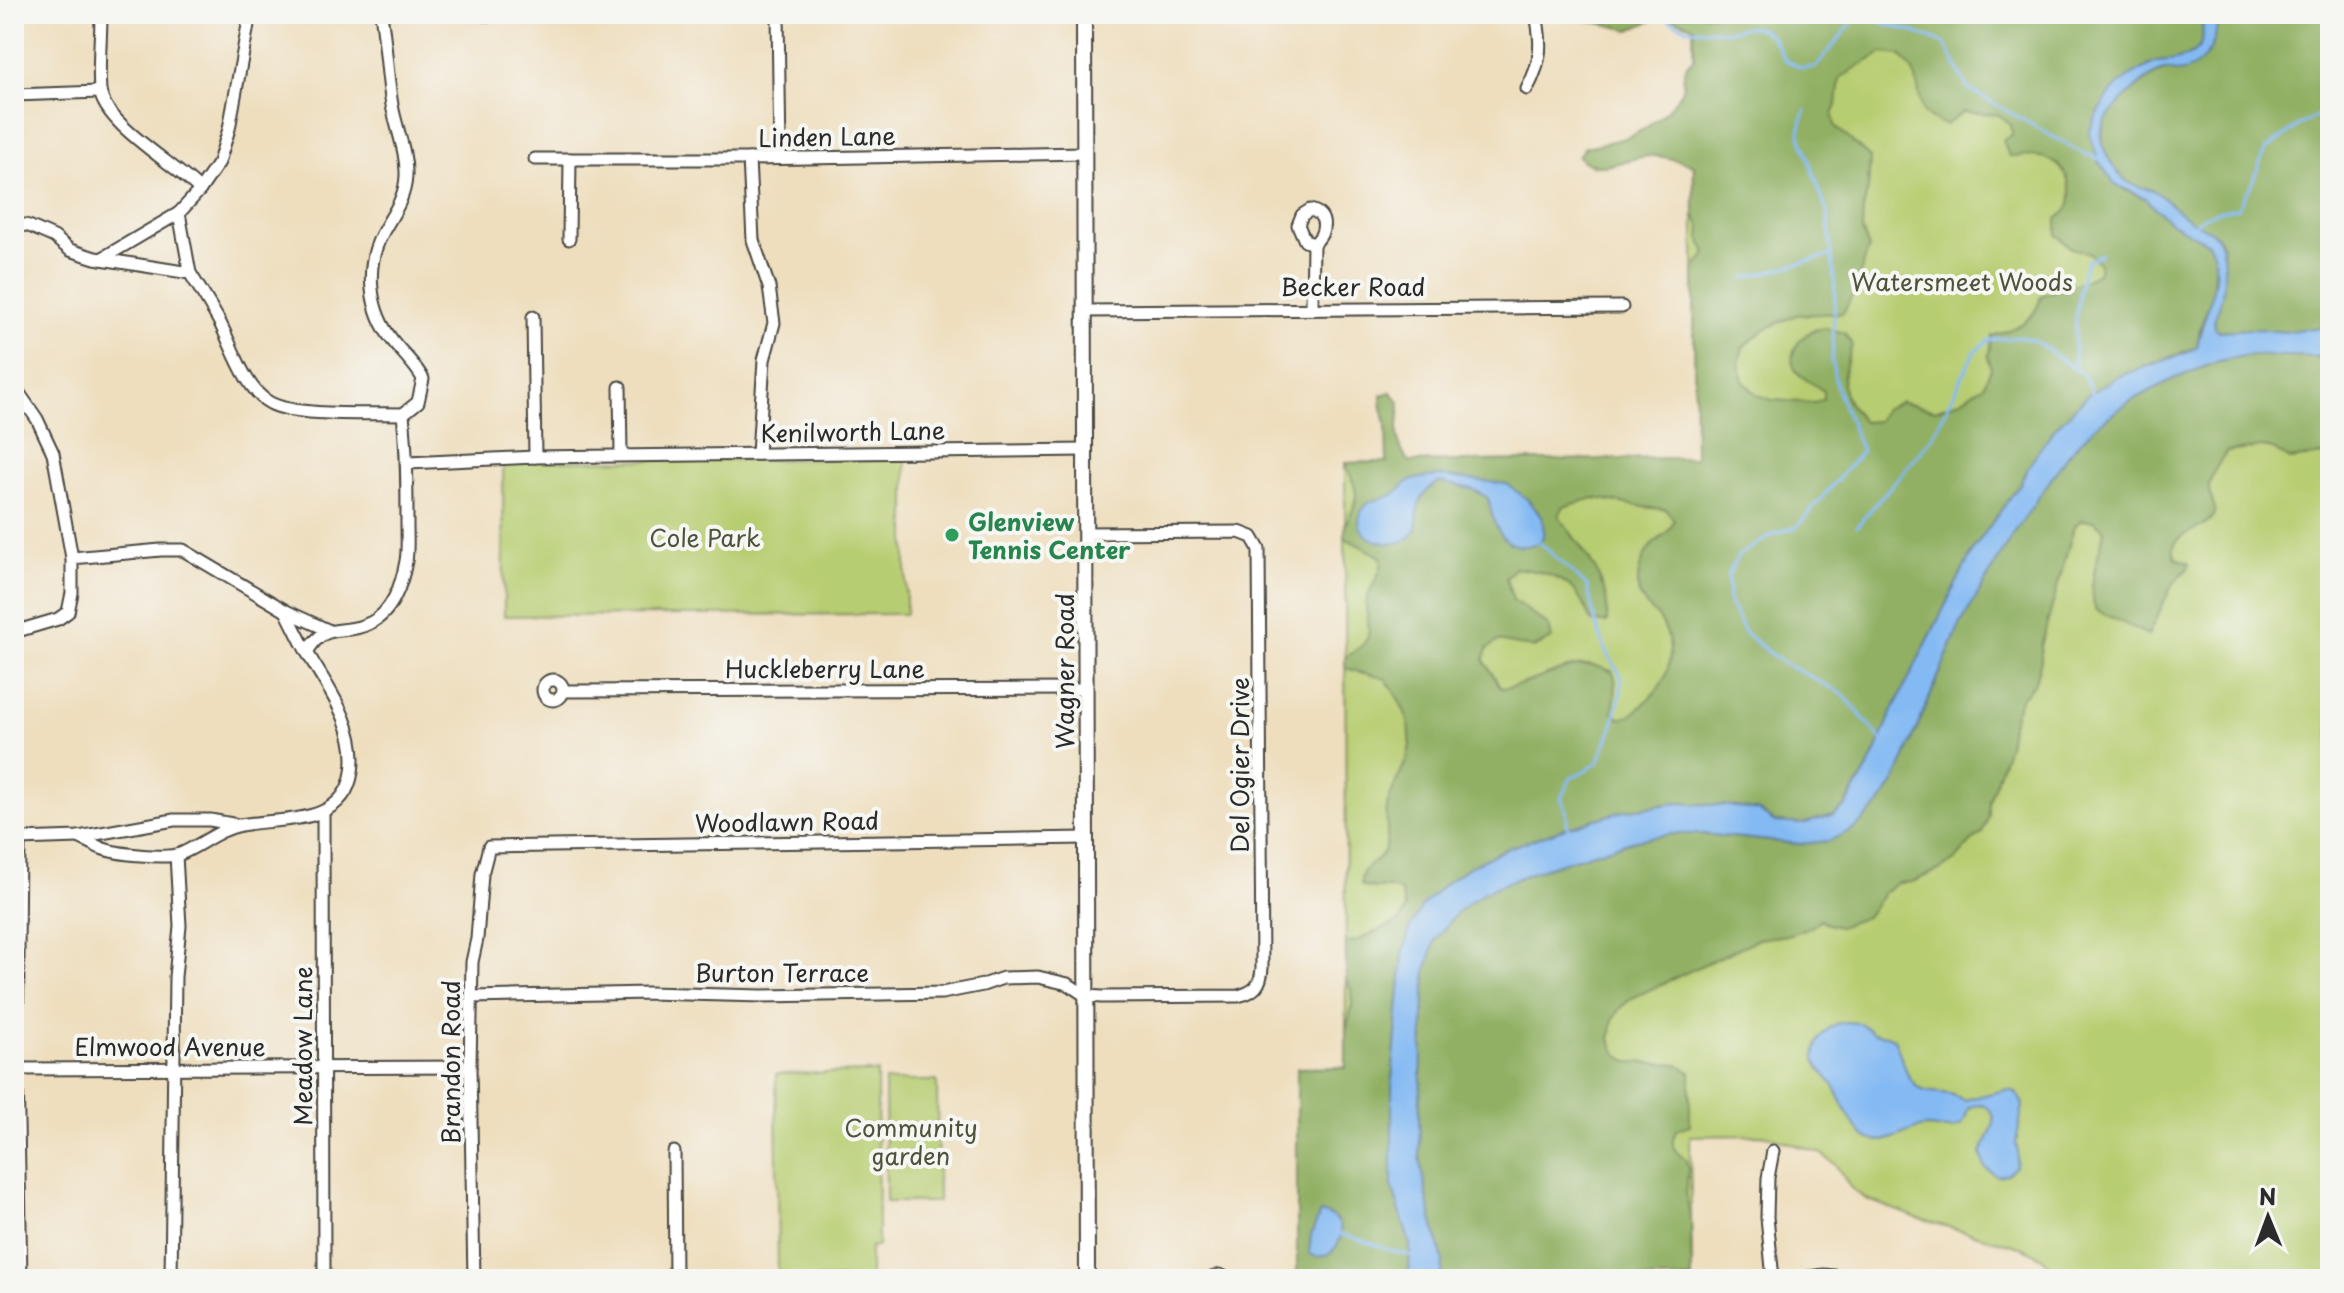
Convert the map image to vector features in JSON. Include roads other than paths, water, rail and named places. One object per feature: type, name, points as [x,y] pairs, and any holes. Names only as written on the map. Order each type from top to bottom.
[{"type":"street","points":[[101,14],[100,92],[107,111],[200,190]]},
{"type":"street","points":[[101,259],[179,213],[219,162],[229,129],[250,14]]},
{"type":"street","points":[[179,213],[190,273],[219,321],[249,382],[266,402],[282,409],[403,414],[418,402],[423,379],[392,340],[375,310],[372,287],[375,253],[382,233],[404,193],[406,174],[393,107],[381,14]]},
{"type":"street","points":[[484,15],[520,14]]},
{"type":"street","points":[[778,14],[780,158]]},
{"type":"street","name":"Wagner Road","points":[[1084,14],[1087,1279]]},
{"type":"street","points":[[1527,89],[1540,59],[1536,14]]},
{"type":"street","points":[[14,95],[100,92]]},
{"type":"street","name":"Linden Lane","points":[[535,159],[1085,153]]},
{"type":"street","points":[[569,239],[570,159]]},
{"type":"street","points":[[749,159],[753,240],[769,287],[774,323],[764,360],[758,454]]},
{"type":"street","points":[[14,223],[54,237],[70,250],[101,259],[190,273]]},
{"type":"street","points":[[1312,308],[1313,244]]},
{"type":"street","name":"Becker Road","points":[[1085,311],[1622,307]]},
{"type":"street","points":[[533,317],[535,457]]},
{"type":"street","points":[[14,386],[37,419],[53,453],[72,558],[72,593],[68,612],[58,619],[14,632]]},
{"type":"street","points":[[620,387],[621,455]]},
{"type":"street","points":[[307,652],[319,636],[370,624],[384,614],[395,598],[406,561],[408,463],[403,414]]},
{"type":"street","name":"Kenilworth Lane","points":[[408,463],[621,455],[1085,450]]},
{"type":"street","name":"Del Ogier Drive","points":[[1085,533],[1239,532],[1256,542],[1260,558],[1262,921],[1261,978],[1259,985],[1248,994],[1223,997],[1086,996]]},
{"type":"street","points":[[72,558],[183,550],[286,611],[331,631]]},
{"type":"street","points":[[21,1279],[16,1069],[17,838],[79,837],[174,820],[210,820],[239,825],[323,813],[349,786],[353,771],[352,753],[345,718],[286,611]]},
{"type":"street","name":"Huckleberry Lane","points":[[564,691],[1086,689]]},
{"type":"street","name":"Meadow Lane","points":[[323,813],[324,1279]]},
{"type":"street","points":[[79,837],[104,850],[176,855],[239,825]]},
{"type":"street","name":"Woodlawn Road","points":[[489,847],[1086,838]]},
{"type":"street","name":"Brandon Road","points":[[474,1279],[470,1067],[472,962],[482,874],[489,847]]},
{"type":"street","points":[[171,1279],[175,977],[180,926],[176,855]]},
{"type":"street","name":"Burton Terrace","points":[[471,997],[648,993],[762,996],[942,993],[1003,978],[1038,977],[1068,984],[1086,996]]},
{"type":"street","name":"Elmwood Avenue","points":[[16,1069],[470,1067]]},
{"type":"street","points":[[1773,1151],[1768,1178],[1767,1217],[1773,1279]]},
{"type":"street","points":[[674,1152],[675,1279]]},
{"type":"street","points":[[1208,1279],[1220,1275],[1229,1279]]},
{"type":"street","points":[[1795,1279],[1824,1275],[1862,1279]]},
{"type":"water","points":[[2200,14],[2215,14],[2216,33],[2209,52],[2195,66],[2176,72],[2158,72],[2130,93],[2103,126],[2105,150],[2125,180],[2154,191],[2218,239],[2224,277],[2215,329],[2285,332],[2330,327],[2330,357],[2248,355],[2219,361],[2132,400],[2097,425],[2068,454],[2010,539],[1959,627],[1895,781],[1879,805],[1854,829],[1829,841],[1800,844],[1702,834],[1672,834],[1635,840],[1533,872],[1484,892],[1457,912],[1435,940],[1426,971],[1419,1117],[1420,1157],[1443,1262],[1441,1279],[1409,1279],[1410,1244],[1392,1186],[1392,1081],[1403,955],[1410,928],[1422,906],[1444,884],[1469,867],[1506,849],[1624,811],[1676,803],[1730,806],[1759,811],[1775,822],[1802,824],[1834,815],[1846,806],[1873,759],[1892,712],[1974,548],[2055,428],[2088,395],[2117,377],[2197,347],[2215,280],[2213,254],[2208,243],[2169,221],[2145,198],[2115,184],[2098,160],[2089,132],[2105,101],[2122,82],[2155,63],[2180,59],[2195,52],[2202,41]]},
{"type":"water","points":[[1441,476],[1507,484],[1527,499],[1542,517],[1544,533],[1540,543],[1512,544],[1497,528],[1488,498],[1472,489],[1440,482],[1422,497],[1414,533],[1409,538],[1401,542],[1382,542],[1372,539],[1360,527],[1359,519],[1366,505],[1392,495],[1413,480]]},
{"type":"water","points":[[1844,1022],[1860,1023],[1873,1033],[1894,1039],[1908,1075],[1917,1087],[1925,1091],[1950,1094],[1965,1100],[2004,1090],[2014,1091],[2023,1105],[2016,1143],[2016,1166],[2007,1174],[1997,1176],[1985,1168],[1981,1154],[1994,1121],[1989,1109],[1982,1104],[1969,1107],[1962,1124],[1953,1129],[1920,1128],[1884,1141],[1862,1134],[1815,1060],[1822,1035]]},
{"type":"water","points":[[1320,1213],[1335,1219],[1341,1230],[1334,1249],[1327,1255],[1316,1257],[1309,1253],[1311,1235]]},
{"type":"waterway","points":[[1618,14],[1665,18],[1688,29],[1761,29],[1772,37],[1785,60],[1802,68],[1816,67],[1853,21],[1864,17],[1945,44],[1968,89],[2082,153],[2100,159]]},
{"type":"waterway","points":[[2195,225],[2209,215],[2237,208],[2251,185],[2265,150],[2330,108]]},
{"type":"waterway","points":[[1806,110],[1800,135],[1827,212],[1832,255]]},
{"type":"waterway","points":[[2074,369],[2076,314],[2083,274],[2087,261],[2101,254]]},
{"type":"waterway","points":[[1744,278],[1832,255],[1835,293],[1832,362],[1837,389],[1862,451],[1797,527],[1774,534],[1739,555],[1728,576],[1729,601],[1745,633],[1777,659],[1843,694],[1883,742]]},
{"type":"waterway","points":[[1857,526],[1932,438],[1974,352],[1989,340],[2020,337],[2035,341],[2084,375],[2094,396]]},
{"type":"waterway","points":[[1540,543],[1587,586],[1606,652],[1621,676],[1621,693],[1612,728],[1598,763],[1571,778],[1561,798],[1568,829]]},
{"type":"waterway","points":[[1340,1234],[1413,1256]]},
{"type":"place","name":"Glenview Tennis Center","points":[[952,535]]},
{"type":"park label","name":"Watersmeet Woods","points":[[1962,281]]},
{"type":"park label","name":"Cole Park","points":[[705,537]]},
{"type":"park label","name":"Community garden","points":[[911,1141]]}]
